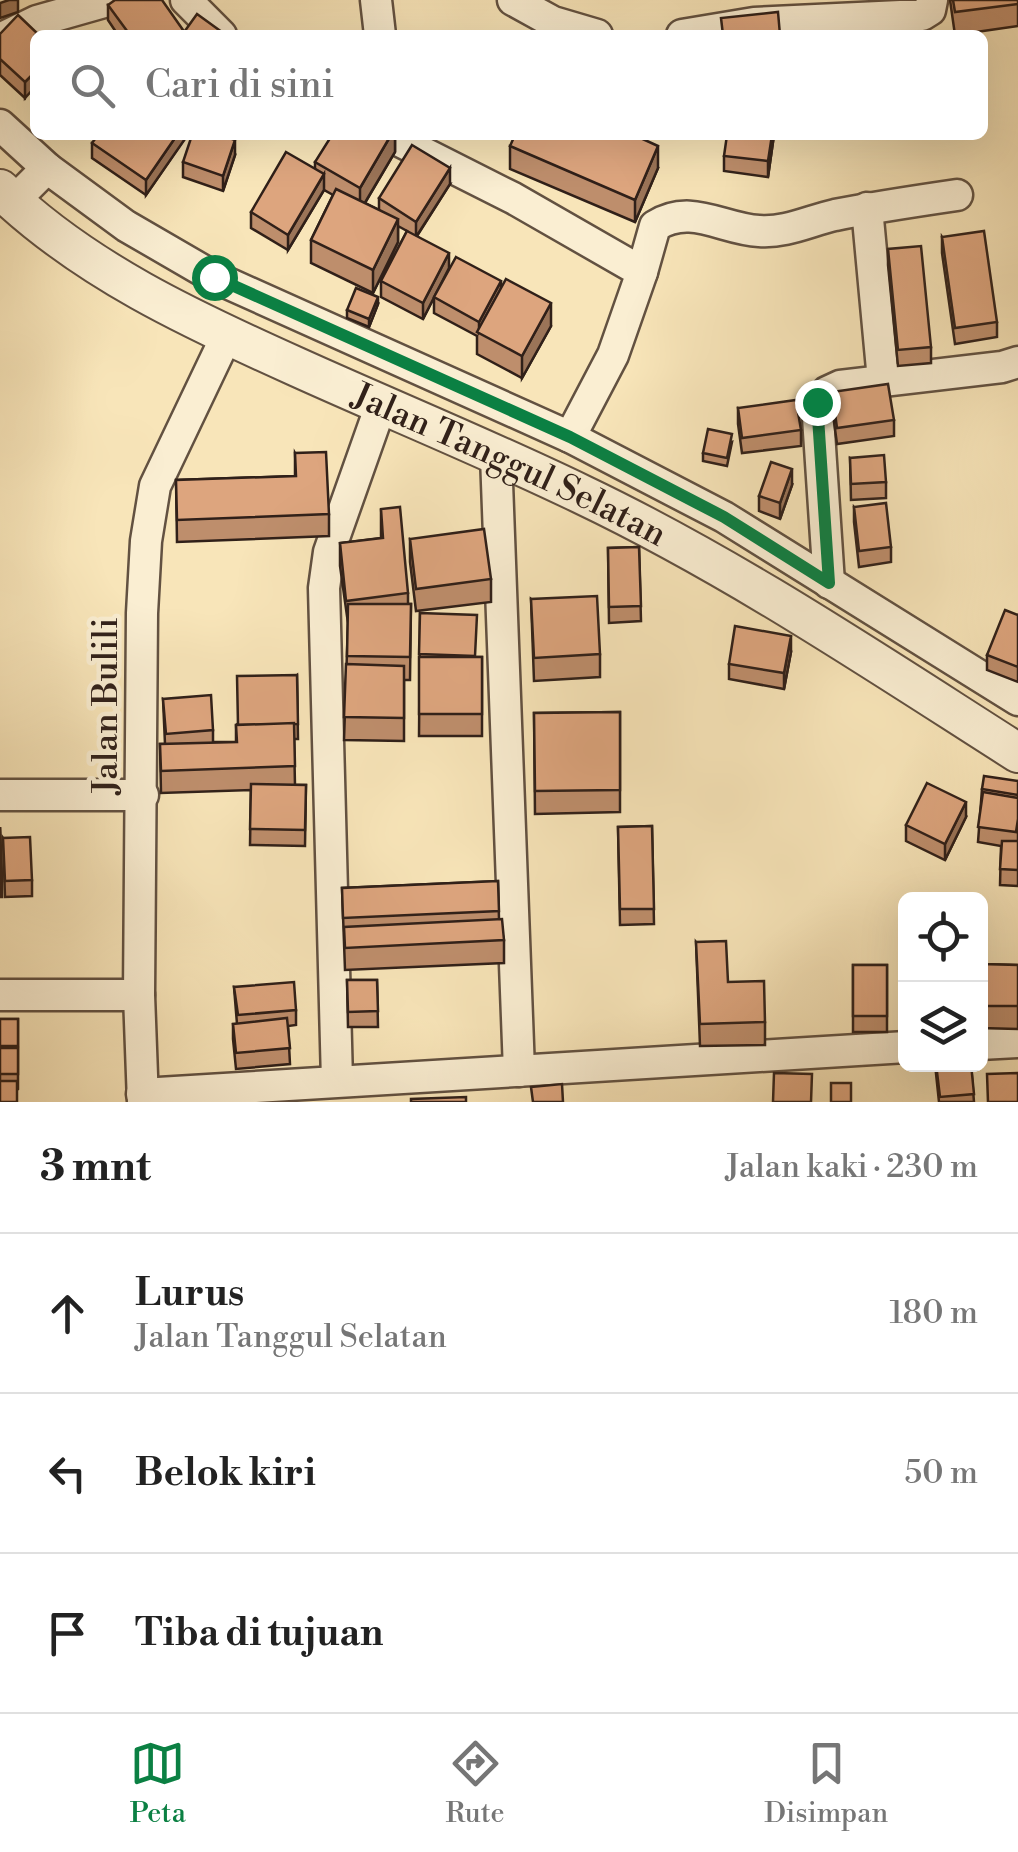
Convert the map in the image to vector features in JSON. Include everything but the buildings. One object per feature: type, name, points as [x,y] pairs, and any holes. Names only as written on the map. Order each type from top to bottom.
[{"type":"street","points":[[0,39],[36,21],[112,0]]},
{"type":"street","points":[[186,0],[217,30]]},
{"type":"street","points":[[376,0],[379,30]]},
{"type":"street","points":[[513,0],[554,22],[580,30]]},
{"type":"street","points":[[697,30],[752,11],[922,14],[930,10],[932,0]]},
{"type":"street","points":[[0,124],[21,197]]},
{"type":"street","points":[[399,140],[513,198],[642,272]]},
{"type":"street","points":[[570,437],[613,355],[655,226],[666,219],[710,218],[755,232],[775,232],[867,208],[957,195]]},
{"type":"street","name":"Jalan Tanggul Selatan","points":[[21,197],[102,270],[227,335],[656,530],[737,575],[1018,752]]},
{"type":"street","name":"Jalan Tanggul Selatan","points":[[21,197],[126,226],[214,277],[570,437],[724,517],[1018,700]]},
{"type":"street","points":[[867,208],[883,380]]},
{"type":"street","name":"Jalan Bulili","points":[[227,335],[156,486],[151,510],[142,613],[139,995],[143,1098],[337,1081],[898,1047]]},
{"type":"street","points":[[829,583],[817,402],[840,386],[1018,362]]},
{"type":"street","points":[[337,1081],[324,588],[329,552],[382,405]]},
{"type":"street","points":[[496,456],[519,1071]]},
{"type":"street","points":[[0,795],[143,795]]},
{"type":"street","points":[[0,995],[139,995]]},
{"type":"street","points":[[988,1044],[1018,1042]]},
{"type":"route","points":[[214,277],[570,437],[724,517],[829,583],[817,402]]}]
